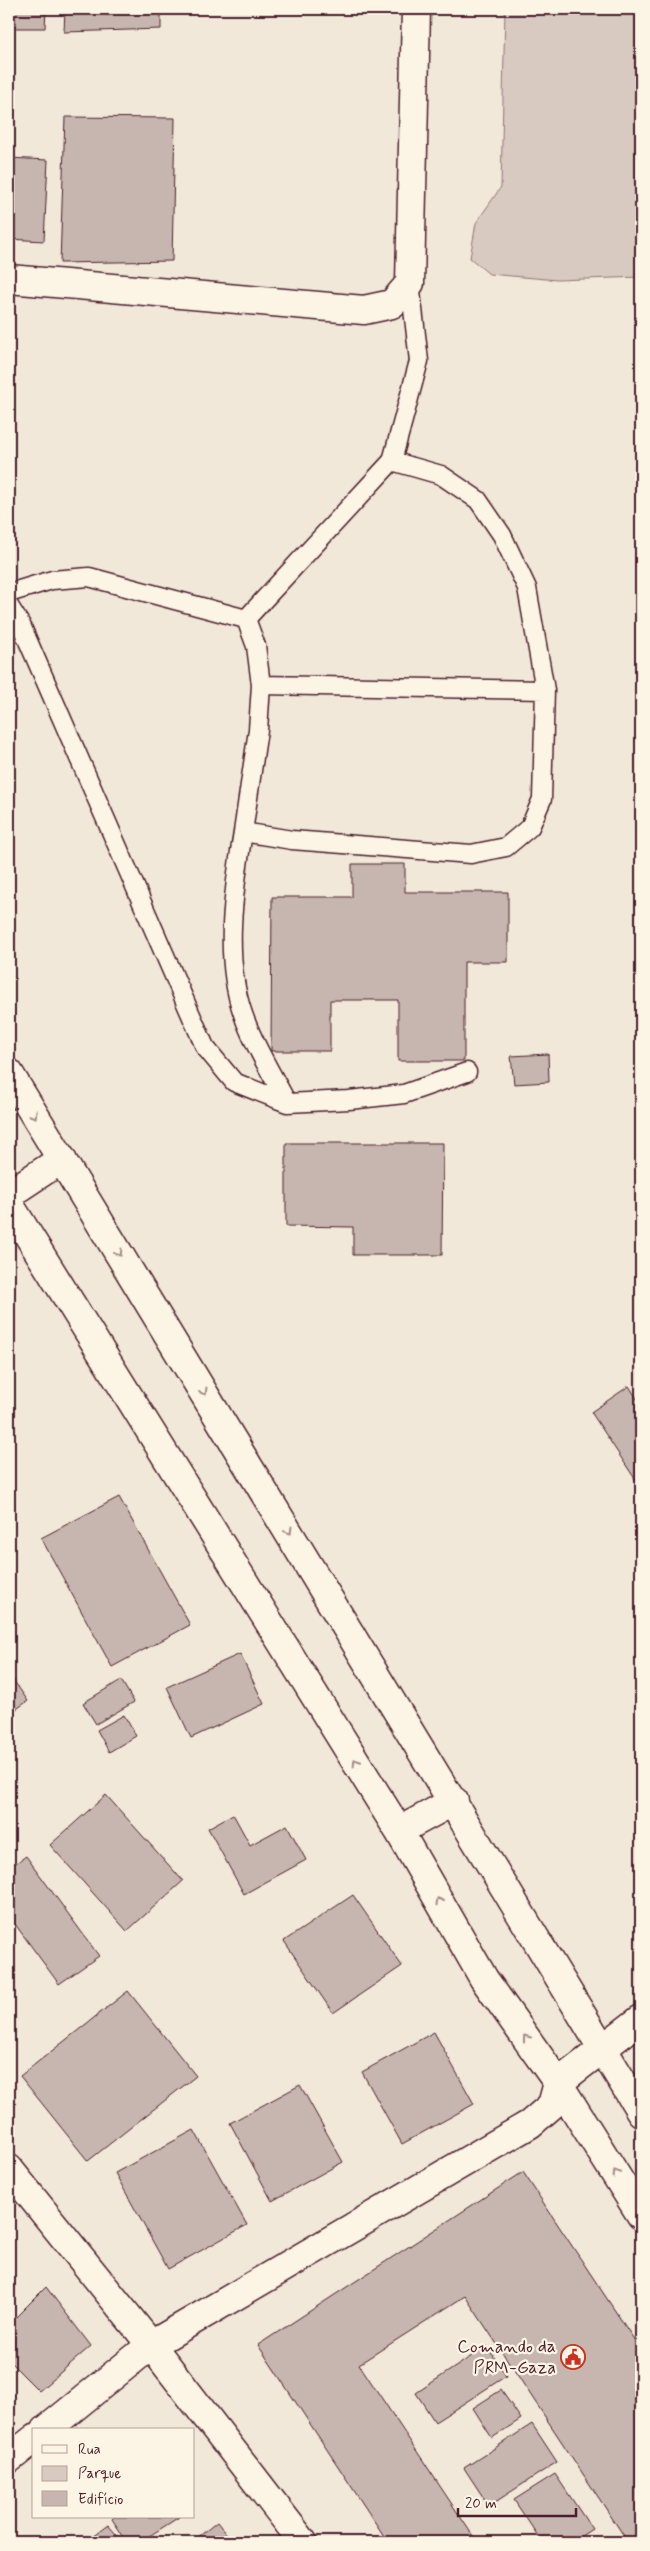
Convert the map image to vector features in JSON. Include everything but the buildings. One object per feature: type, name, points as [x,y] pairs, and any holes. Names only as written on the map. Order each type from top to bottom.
[{"type":"street","points":[[9,279],[364,310],[392,304],[410,283],[416,9]]},
{"type":"street","points":[[9,1073],[454,1801],[641,2112]]},
{"type":"street","points":[[9,1194],[62,1158]]},
{"type":"street","points":[[9,1204],[399,1831],[484,1979],[558,2083],[641,2215]]},
{"type":"street","points":[[399,1831],[454,1801]]},
{"type":"street","points":[[48,2428],[151,2346],[530,2124],[552,2105],[558,2083],[641,2019]]},
{"type":"street","points":[[9,2169],[151,2346],[303,2542]]},
{"type":"street","points":[[9,2460],[32,2441]]},
{"type":"lane","points":[[246,619],[392,461],[419,361],[410,283]]},
{"type":"lane","points":[[243,832],[292,840],[471,854],[506,846],[530,827],[542,799],[545,690],[527,588],[502,535],[478,500],[441,475],[392,461]]},
{"type":"lane","points":[[9,593],[52,580],[89,577],[246,619]]},
{"type":"lane","points":[[9,606],[21,625],[204,1047],[234,1082],[287,1103],[349,1100],[404,1094],[467,1072]]},
{"type":"lane","points":[[246,619],[256,646],[260,685],[258,730],[233,896],[232,961],[243,1013],[287,1103]]},
{"type":"lane","points":[[260,685],[545,690]]},
{"type":"green space","points":[[505,9],[641,9],[641,277],[557,280],[489,274],[470,258],[476,223],[501,187]]},
{"type":"place","name":"Comando da PRM-Gaza","points":[[573,2357]]}]
